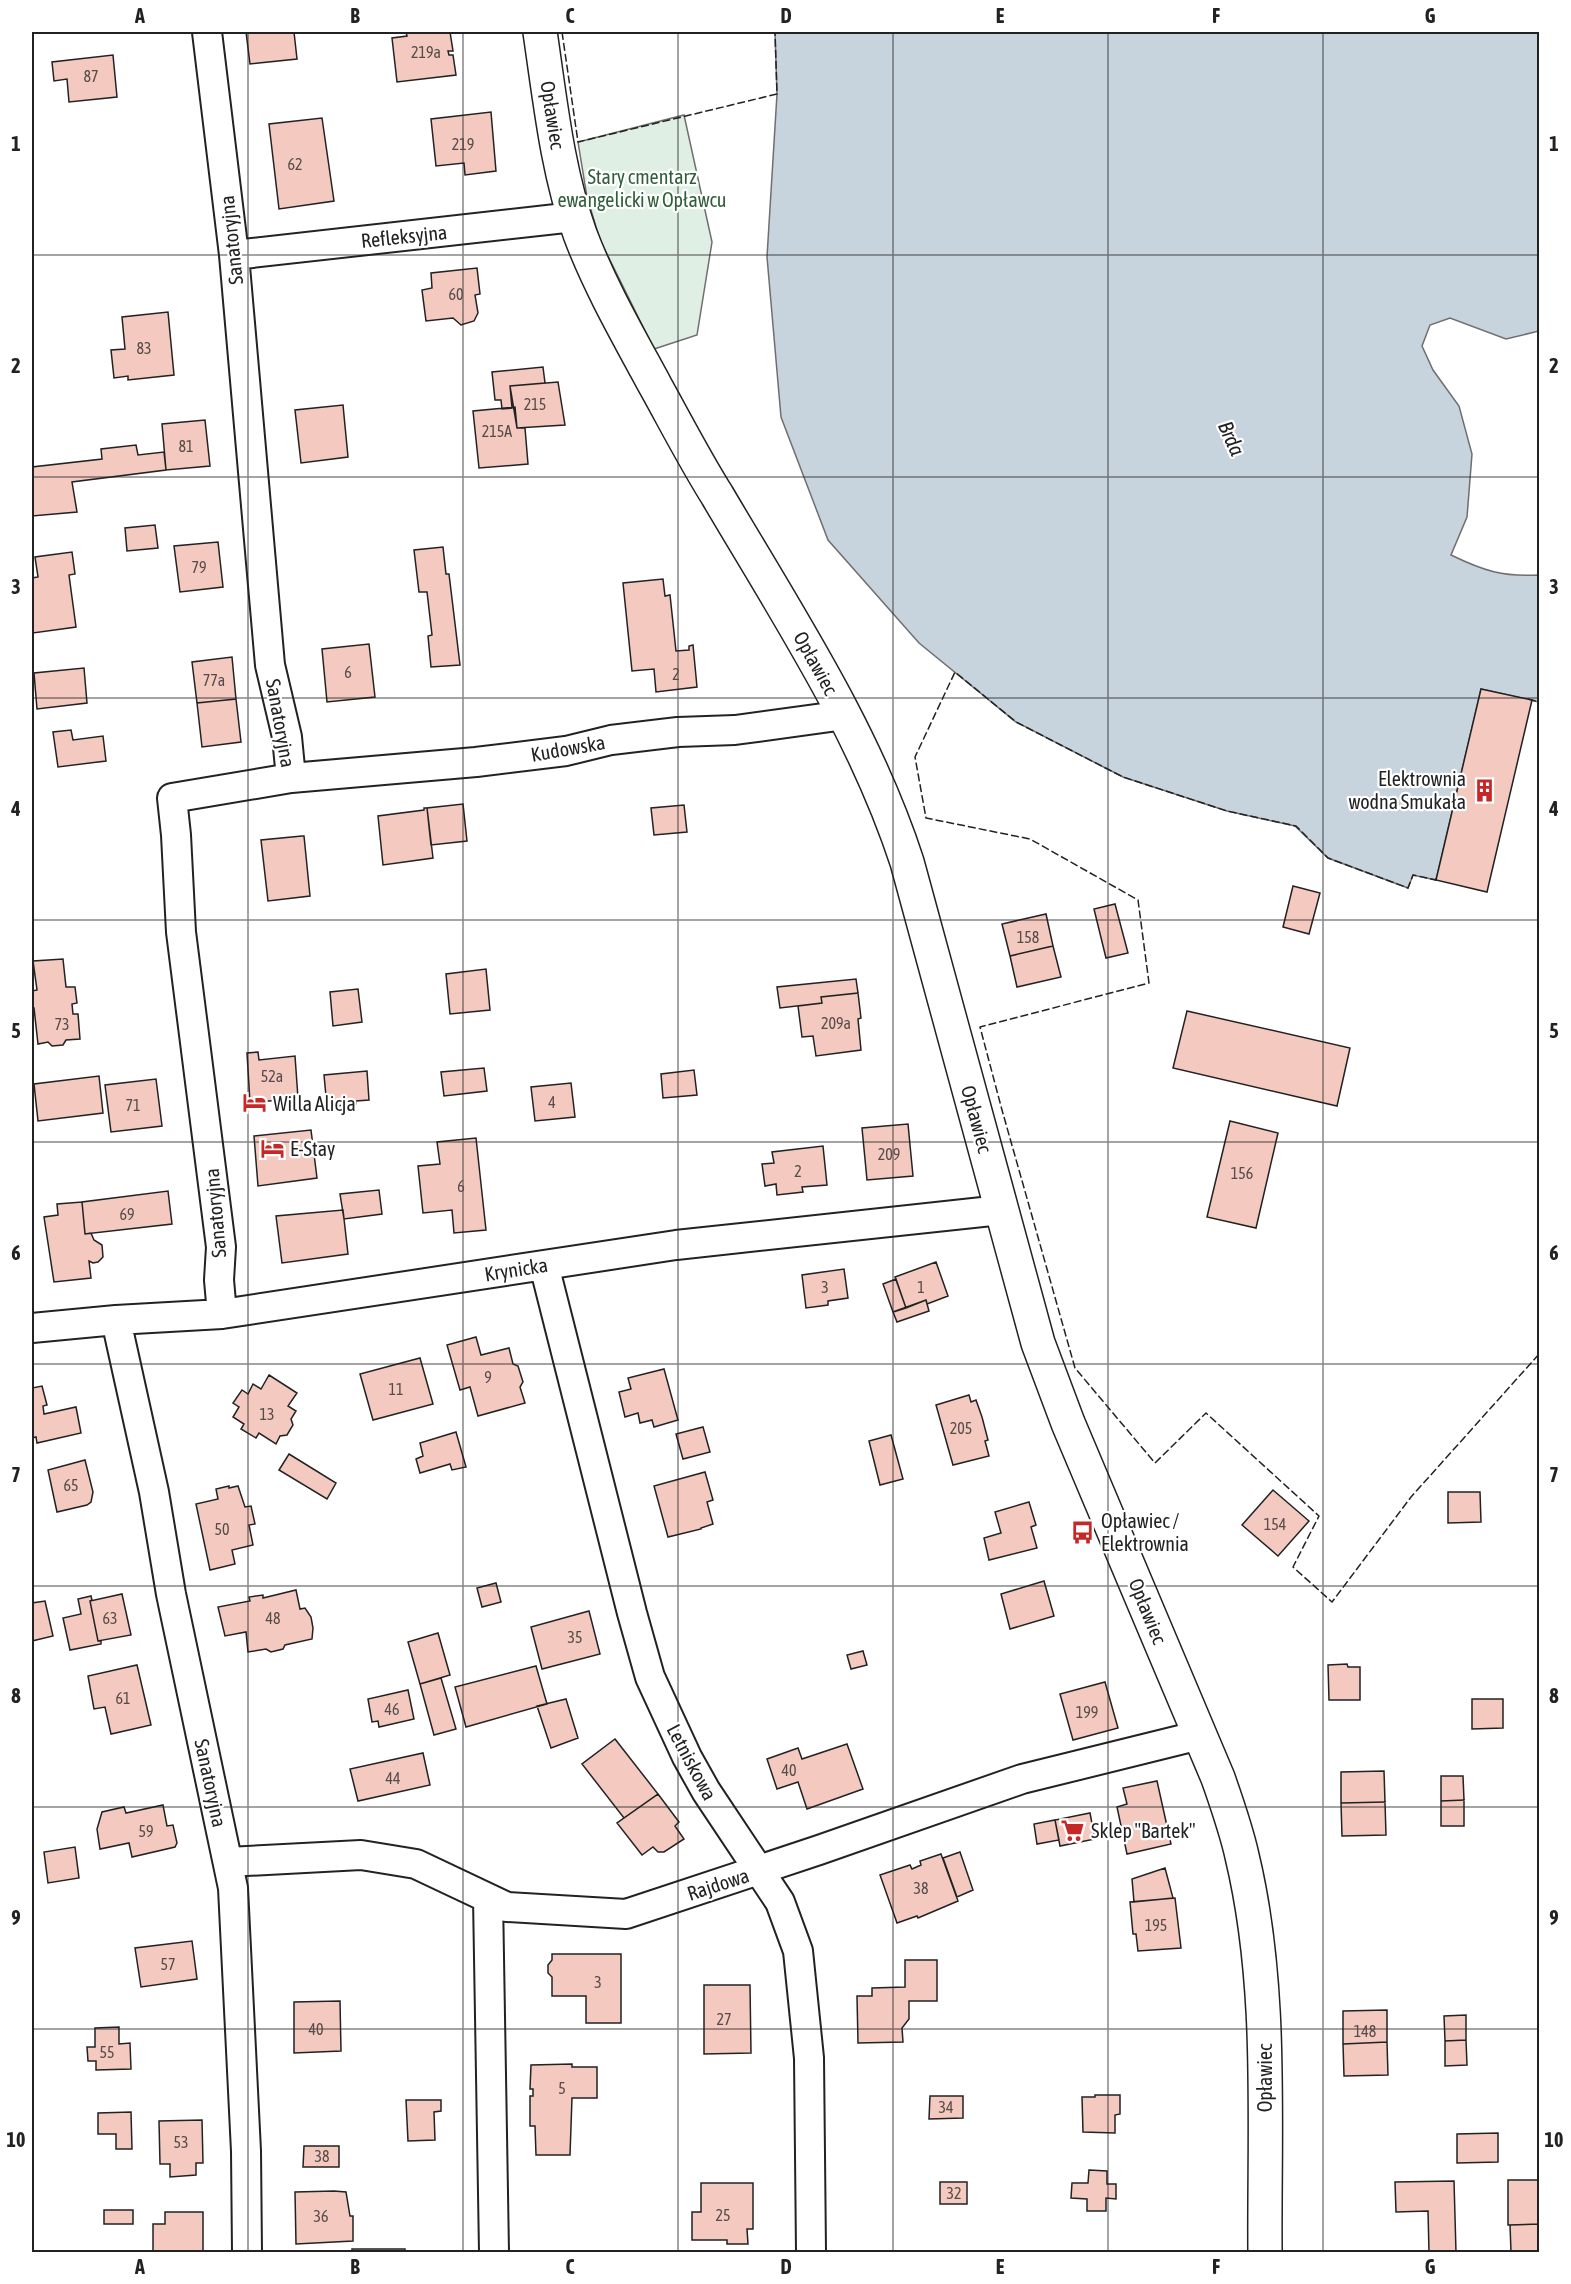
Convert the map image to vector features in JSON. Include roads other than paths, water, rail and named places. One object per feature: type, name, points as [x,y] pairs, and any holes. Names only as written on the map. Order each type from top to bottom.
[{"type":"street","name":"Sanatoryjna","points":[[207,32],[234,255],[270,665],[287,737],[291,778],[172,798],[181,932],[221,1247],[219,1280],[222,1314]]},
{"type":"street","name":"Opławiec","points":[[540,32],[566,189],[581,237],[617,315],[715,492],[845,715],[885,800],[907,862],[1038,1343],[1052,1383],[1218,1778],[1237,1835],[1245,1868],[1256,1941],[1264,2020],[1265,2253]]},
{"type":"street","name":"Refleksyjna","points":[[234,255],[574,217]]},
{"type":"street","name":"Kudowska","points":[[291,778],[476,762],[566,751],[611,740],[678,732],[735,730],[845,715]]},
{"type":"street","name":"Krynicka","points":[[32,1328],[222,1314],[676,1245],[1001,1210]]},
{"type":"street","name":"Letniskowa","points":[[544,1265],[650,1677],[687,1757],[706,1791],[780,1902],[798,1951],[809,2058],[811,2253]]},
{"type":"street","name":"Sanatoryjna","points":[[117,1320],[154,1492],[171,1594],[233,1888],[246,2151],[247,2253]]},
{"type":"street","name":"Rajdowa","points":[[228,1862],[361,1855],[416,1864],[507,1907],[626,1914],[1022,1779],[1200,1735]]},
{"type":"street","points":[[488,1898],[494,2253]]},
{"type":"water","name":"Brda","points":[[775,32],[1539,32],[1539,331],[1506,339],[1450,318],[1430,325],[1422,346],[1433,370],[1459,406],[1472,454],[1467,517],[1451,555],[1494,572],[1539,575],[1539,702],[1481,689],[1436,880],[1413,875],[1408,888],[1328,858],[1295,826],[1227,811],[1123,777],[1016,722],[919,643],[828,540],[781,417],[767,257],[777,94]]},
{"type":"place","name":"Elektrownia wodna Smukała","points":[[1484,790]]},
{"type":"place","name":"Willa Alicja","points":[[255,1103]]},
{"type":"place","name":"E-Stay","points":[[272,1148]]},
{"type":"place","name":"Opławiec / Elektrownia","points":[[1083,1532]]},
{"type":"place","name":"Sklep \"Bartek\"","points":[[1073,1830]]},
{"type":"park label","name":"Stary cmentarz ewangelicki w Opławcu","points":[[642,188]]}]
